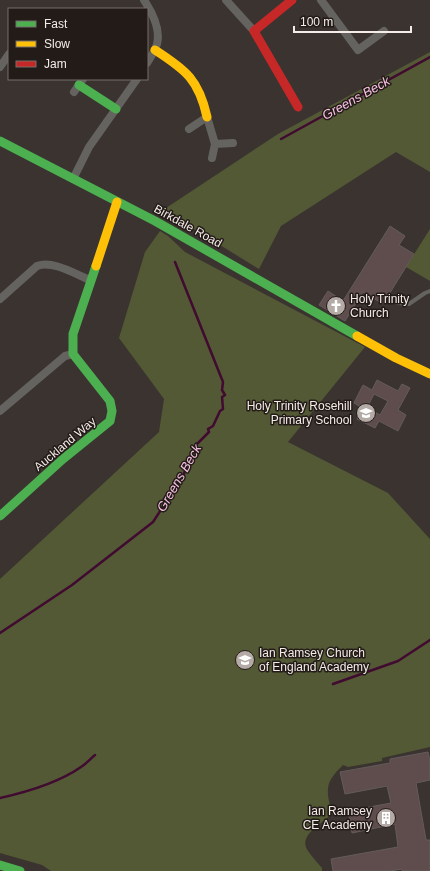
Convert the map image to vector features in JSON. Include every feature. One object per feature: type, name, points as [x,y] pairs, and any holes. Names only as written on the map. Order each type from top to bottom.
[{"type":"street","points":[[144,0],[151,10],[158,35],[157,44],[148,61]]},
{"type":"street","points":[[226,0],[254,31],[298,107]]},
{"type":"street","points":[[254,31],[292,0]]},
{"type":"street","points":[[321,0],[358,50],[384,32]]},
{"type":"street","points":[[154,50],[177,64],[188,74],[199,88],[204,100],[215,144],[212,158]]},
{"type":"street","points":[[0,67],[8,55]]},
{"type":"street","points":[[73,179],[89,147],[135,80]]},
{"type":"street","points":[[79,85],[116,109]]},
{"type":"street","points":[[189,129],[208,117]]},
{"type":"street","name":"Birkdale Road","points":[[0,141],[155,221],[360,338],[396,358],[430,374]]},
{"type":"street","points":[[215,144],[233,143]]},
{"type":"street","points":[[0,411],[65,356],[73,354],[73,334],[116,202]]},
{"type":"street","points":[[0,300],[37,266],[42,264],[52,265],[90,280]]},
{"type":"street","name":"Auckland Way","points":[[0,516],[63,459],[110,421],[112,411],[110,401],[73,354]]},
{"type":"street","points":[[0,865],[9,869],[20,871]]},
{"type":"lane","points":[[397,303],[409,304],[430,292]]},
{"type":"green space","points":[[430,52],[430,172],[396,152],[281,226],[259,269],[163,210],[278,134]]},
{"type":"green space","points":[[430,229],[430,281],[406,267]]},
{"type":"green space","points":[[160,231],[168,236],[185,252],[365,347],[288,442],[388,493],[430,539],[430,747],[382,758],[382,761],[348,767],[343,765],[336,773],[328,786],[331,814],[312,830],[306,840],[308,851],[322,868],[322,871],[51,871],[42,865],[0,853],[0,579],[159,432],[164,399],[119,338],[145,252]]},
{"type":"building","points":[[390,226],[405,236],[399,245],[414,254],[383,304],[363,292],[345,321],[319,305],[328,291],[343,301]]},
{"type":"building","points":[[377,380],[398,391],[402,384],[410,388],[398,410],[406,415],[398,431],[379,421],[375,428],[357,419],[363,408],[354,403],[363,385],[372,390]],"holes":[[[374,394],[388,401],[380,415],[367,408]]]},
{"type":"building","name":"Ian Ramsey CE Academy","points":[[428,752],[430,761],[430,780],[416,783],[426,840],[430,840],[430,871],[402,871],[402,869],[390,871],[333,871],[331,859],[398,847],[395,824],[352,833],[348,811],[391,803],[387,786],[345,794],[340,772],[390,763],[390,759]]},
{"type":"waterway","name":"Greens Beck","points":[[281,139],[430,57]]},
{"type":"waterway","name":"Greens Beck","points":[[0,633],[72,585],[153,522],[183,476],[195,446],[209,432],[208,429],[213,426],[220,411],[223,409],[222,397],[225,395],[222,390],[223,382],[175,262]]},
{"type":"waterway","points":[[333,684],[398,661],[430,640]]},
{"type":"waterway","points":[[0,798],[31,790],[62,778],[83,766],[95,755]]},
{"type":"traffic: fast","points":[[79,85],[116,109]]},
{"type":"traffic: fast","points":[[0,141],[155,221],[357,336]]},
{"type":"traffic: fast","points":[[0,516],[63,459],[110,421],[112,411],[110,401],[73,354],[73,334],[96,266]]},
{"type":"traffic: fast","points":[[0,865],[20,871]]},
{"type":"traffic: slow","points":[[155,50],[183,70],[190,77],[200,94],[207,117]]},
{"type":"traffic: slow","points":[[96,266],[117,202]]},
{"type":"traffic: slow","points":[[357,336],[396,358],[430,374]]},
{"type":"traffic: jam","points":[[292,0],[254,31],[298,107]]},
{"type":"place","name":"Holy Trinity Church","points":[[336,306]]},
{"type":"place","name":"Holy Trinity Rosehill Primary School","points":[[366,413]]},
{"type":"place","name":"Ian Ramsey Church of England Academy","points":[[245,660]]},
{"type":"place","name":"Ian Ramsey CE Academy","points":[[386,818]]}]
